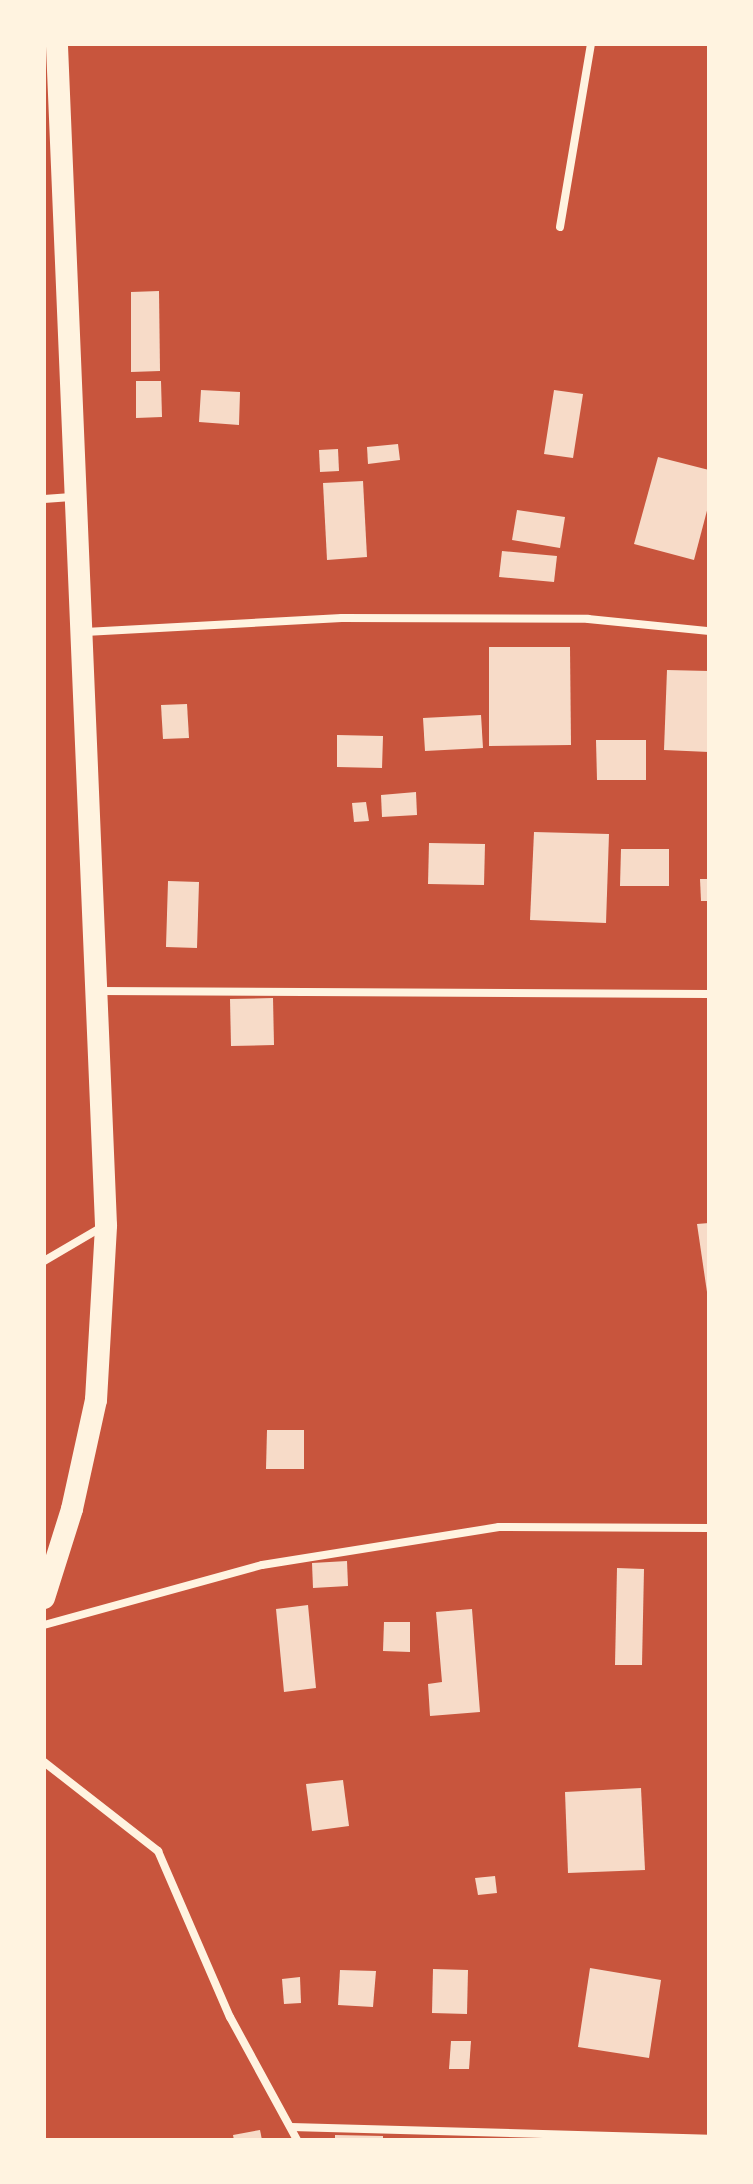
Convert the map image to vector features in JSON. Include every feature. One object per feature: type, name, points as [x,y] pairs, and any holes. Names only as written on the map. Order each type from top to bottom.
[{"type":"highway","points":[[44,1598],[72,1509],[96,1400],[106,1225],[100,991],[57,44]]},
{"type":"street","points":[[560,227],[591,44]]},
{"type":"street","points":[[44,499],[79,496]]},
{"type":"street","points":[[85,632],[342,618],[588,619],[709,631]]},
{"type":"street","points":[[100,991],[709,994]]},
{"type":"street","points":[[44,1261],[106,1225]]},
{"type":"street","points":[[44,1625],[262,1565],[499,1527],[709,1528]]},
{"type":"street","points":[[44,1762],[158,1851],[230,2017],[297,2140]]},
{"type":"street","points":[[291,2127],[542,2130],[709,2139]]},
{"type":"building","points":[[159,291],[160,371],[131,372],[131,292]]},
{"type":"building","points":[[136,381],[161,381],[162,417],[136,418]]},
{"type":"building","points":[[201,390],[240,392],[239,425],[199,422]]},
{"type":"building","points":[[554,390],[583,394],[573,458],[544,454]]},
{"type":"building","points":[[398,444],[400,460],[368,464],[367,447]]},
{"type":"building","points":[[338,449],[339,471],[320,472],[319,450]]},
{"type":"building","points":[[658,457],[709,470],[709,503],[694,560],[634,544]]},
{"type":"building","points":[[363,481],[367,557],[327,560],[323,483]]},
{"type":"building","points":[[517,510],[565,517],[560,548],[512,540]]},
{"type":"building","points":[[502,551],[557,556],[554,582],[499,577]]},
{"type":"building","points":[[489,647],[570,647],[571,745],[489,746]]},
{"type":"building","points":[[667,670],[709,671],[709,752],[664,750]]},
{"type":"building","points":[[187,704],[189,738],[163,739],[161,705]]},
{"type":"building","points":[[481,715],[483,748],[425,751],[423,718]]},
{"type":"building","points":[[337,735],[383,736],[382,768],[337,767]]},
{"type":"building","points":[[596,740],[646,740],[646,780],[597,780]]},
{"type":"building","points":[[416,792],[417,815],[382,817],[381,795]]},
{"type":"building","points":[[366,802],[369,821],[354,822],[352,803]]},
{"type":"building","points":[[534,832],[609,834],[606,923],[530,920]]},
{"type":"building","points":[[429,843],[485,844],[484,885],[428,884]]},
{"type":"building","points":[[621,849],[669,849],[669,886],[620,886]]},
{"type":"building","points":[[700,879],[709,879],[709,901],[701,901]]},
{"type":"building","points":[[168,881],[199,882],[197,948],[166,947]]},
{"type":"building","points":[[273,998],[274,1045],[231,1046],[230,999]]},
{"type":"building","points":[[709,1223],[709,1291],[707,1292],[697,1224]]},
{"type":"building","points":[[267,1430],[304,1430],[304,1469],[266,1469]]},
{"type":"building","points":[[347,1561],[348,1586],[313,1588],[312,1563]]},
{"type":"building","points":[[617,1568],[644,1569],[642,1665],[615,1665]]},
{"type":"building","points":[[308,1605],[316,1688],[284,1692],[276,1609]]},
{"type":"building","points":[[472,1609],[480,1712],[430,1716],[428,1684],[442,1682],[436,1612]]},
{"type":"building","points":[[384,1622],[410,1622],[410,1652],[383,1651]]},
{"type":"building","points":[[343,1780],[349,1826],[312,1831],[306,1784]]},
{"type":"building","points":[[641,1788],[645,1870],[568,1873],[565,1792]]},
{"type":"building","points":[[495,1876],[497,1893],[478,1895],[475,1878]]},
{"type":"building","points":[[590,1968],[661,1980],[649,2058],[578,2047]]},
{"type":"building","points":[[433,1969],[468,1970],[467,2014],[432,2013]]},
{"type":"building","points":[[340,1970],[376,1971],[373,2007],[338,2005]]},
{"type":"building","points":[[300,1977],[301,2003],[284,2004],[282,1979]]},
{"type":"building","points":[[451,2041],[471,2041],[469,2069],[449,2069]]},
{"type":"building","points":[[260,2130],[262,2140],[234,2140],[233,2135]]},
{"type":"building","points":[[335,2135],[383,2136],[383,2140],[335,2140]]}]
